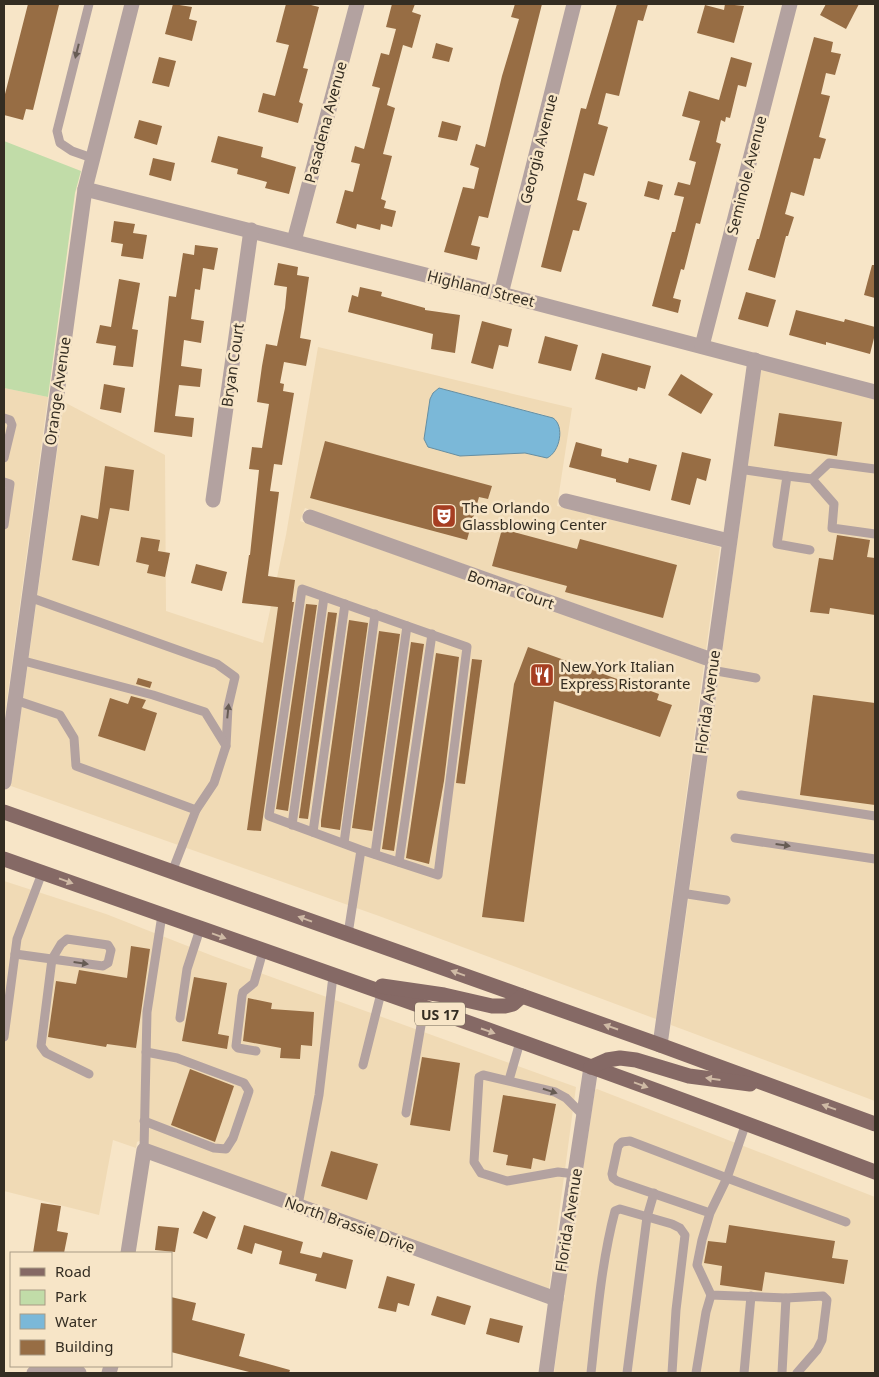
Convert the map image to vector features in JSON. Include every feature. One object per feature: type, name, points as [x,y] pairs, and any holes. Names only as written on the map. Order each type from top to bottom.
[{"type":"main road","points":[[4,812],[660,1045],[875,1124]]},
{"type":"main road","name":"US 17","points":[[4,859],[591,1067],[875,1172]]},
{"type":"main road","points":[[339,978],[444,995],[492,1006],[513,1004],[522,996]]},
{"type":"main road","points":[[591,1067],[607,1060],[620,1058],[636,1060],[689,1076],[778,1088]]},
{"type":"street","name":"Orange Avenue","points":[[4,782],[85,189],[132,4]]},
{"type":"street","name":"Pasadena Avenue","points":[[294,241],[357,4]]},
{"type":"street","name":"Georgia Avenue","points":[[501,294],[574,4]]},
{"type":"street","name":"Seminole Avenue","points":[[702,346],[790,4]]},
{"type":"street","name":"Highland Street","points":[[85,189],[501,294],[875,392]]},
{"type":"street","name":"Bryan Court","points":[[213,500],[251,230]]},
{"type":"street","name":"Florida Avenue","points":[[660,1045],[754,360]]},
{"type":"street","points":[[566,501],[729,541]]},
{"type":"street","name":"Bomar Court","points":[[310,517],[712,665]]},
{"type":"street","name":"Florida Avenue","points":[[546,1373],[591,1067]]},
{"type":"street","points":[[128,1252],[144,1150]]},
{"type":"street","name":"North Brassie Drive","points":[[144,1150],[556,1299]]},
{"type":"street","points":[[34,1373],[45,1370],[79,1373]]},
{"type":"lane","points":[[89,4],[57,131],[60,144],[72,151],[92,158]]},
{"type":"lane","points":[[4,418],[10,420],[12,425],[4,458]]},
{"type":"lane","points":[[812,479],[829,463],[875,470]]},
{"type":"lane","points":[[739,469],[812,479],[834,504],[832,528],[875,534]]},
{"type":"lane","points":[[786,476],[777,544],[810,550]]},
{"type":"lane","points":[[4,482],[10,484],[4,525]]},
{"type":"lane","points":[[302,589],[345,604],[467,647],[438,875],[361,850],[269,816],[302,589]]},
{"type":"lane","points":[[29,597],[217,664],[235,677],[228,707],[226,746],[214,783],[196,810],[172,872]]},
{"type":"lane","points":[[292,825],[324,597]]},
{"type":"lane","points":[[313,832],[345,604]]},
{"type":"lane","points":[[344,843],[375,614]]},
{"type":"lane","points":[[374,854],[407,626]]},
{"type":"lane","points":[[400,862],[432,634]]},
{"type":"lane","points":[[20,660],[153,695],[205,712],[226,746]]},
{"type":"lane","points":[[712,665],[756,678]]},
{"type":"lane","points":[[15,700],[60,716],[74,738],[76,766],[196,810]]},
{"type":"lane","points":[[740,795],[875,816]]},
{"type":"lane","points":[[735,838],[875,859]]},
{"type":"lane","points":[[348,934],[361,850]]},
{"type":"lane","points":[[4,1036],[17,939],[42,873]]},
{"type":"lane","points":[[681,893],[726,900]]},
{"type":"lane","points":[[144,1150],[147,1012],[162,915]]},
{"type":"lane","points":[[180,1018],[187,969],[200,929]]},
{"type":"lane","points":[[15,954],[52,959],[103,966],[108,963],[111,950],[108,945],[67,939],[61,944],[52,959],[41,1046],[46,1053],[89,1074]]},
{"type":"lane","points":[[256,1051],[236,1046],[243,992],[254,983],[263,951]]},
{"type":"lane","points":[[298,1205],[339,978]]},
{"type":"lane","points":[[363,1065],[381,993]]},
{"type":"lane","points":[[406,1113],[424,1008]]},
{"type":"lane","points":[[509,1080],[520,1042]]},
{"type":"lane","points":[[144,1121],[214,1148],[226,1149],[233,1138],[248,1091],[244,1083],[185,1061],[146,1052]]},
{"type":"lane","points":[[574,1174],[558,1172],[507,1181],[481,1173],[474,1162],[479,1077],[483,1075],[509,1080],[555,1092],[566,1098],[584,1115]]},
{"type":"lane","points":[[696,1373],[706,1312],[711,1295],[697,1265],[702,1240],[710,1213],[727,1178],[746,1123]]},
{"type":"lane","points":[[710,1213],[617,1181],[613,1178],[612,1174],[618,1146],[622,1142],[630,1140],[846,1222]]},
{"type":"lane","points":[[627,1373],[647,1217],[654,1193]]},
{"type":"lane","points":[[591,1373],[600,1284],[615,1211],[620,1209],[680,1228],[685,1235],[676,1310],[672,1373]]},
{"type":"lane","points":[[711,1295],[786,1298],[823,1296],[827,1300],[822,1340],[817,1350],[797,1373]]},
{"type":"lane","points":[[744,1373],[751,1296]]},
{"type":"lane","points":[[782,1373],[786,1298]]},
{"type":"shaded area","points":[[318,347],[572,408],[557,506],[720,547],[706,650],[305,508],[300,521],[704,664],[656,1019],[379,916],[11,786],[64,402],[165,455],[166,611],[263,643],[286,535]],"holes":[[[451,391],[542,414],[556,420],[547,458],[525,453],[460,456],[428,447],[424,439],[430,399]]]},
{"type":"shaded area","points":[[761,369],[875,399],[875,1101],[671,1025]]},
{"type":"shaded area","points":[[4,388],[48,397],[4,722]]},
{"type":"shaded area","points":[[4,881],[106,914],[213,956],[576,1087],[549,1289],[139,1141],[136,1148],[113,1140],[99,1215],[4,1191]]},
{"type":"shaded area","points":[[597,1089],[875,1197],[875,1373],[554,1373],[563,1301],[595,1090]]},
{"type":"green space","points":[[4,141],[81,171],[75,193],[48,397],[4,388]]},
{"type":"water","points":[[439,388],[553,418],[559,427],[558,445],[547,458],[525,453],[460,456],[428,447],[424,439],[430,399]]},
{"type":"building","points":[[28,4],[59,5],[33,110],[26,109],[23,120],[4,115],[4,98]]},
{"type":"building","points":[[173,4],[192,7],[189,19],[197,21],[192,41],[165,34]]},
{"type":"building","points":[[286,4],[307,4],[319,7],[303,68],[308,69],[299,102],[303,104],[298,123],[258,112],[263,93],[275,96],[289,45],[276,42]]},
{"type":"building","points":[[392,4],[415,4],[412,12],[421,15],[412,48],[403,45],[387,105],[395,108],[383,154],[392,156],[381,199],[386,201],[384,208],[396,211],[392,227],[381,224],[380,230],[357,224],[356,229],[336,223],[345,190],[353,192],[360,164],[351,162],[355,146],[364,149],[380,88],[372,86],[381,53],[389,55],[396,29],[386,27]]},
{"type":"building","points":[[515,4],[542,4],[488,218],[479,216],[471,245],[480,247],[477,260],[444,252],[463,187],[474,189],[479,168],[470,165],[476,144],[485,147],[502,76],[519,19],[511,17]]},
{"type":"building","points":[[617,4],[648,4],[643,21],[638,20],[619,96],[606,93],[598,124],[608,127],[594,176],[584,173],[577,200],[587,203],[579,231],[573,230],[561,272],[541,267],[581,108],[586,109]]},
{"type":"building","points":[[725,4],[744,6],[734,43],[697,33],[705,5],[724,10]]},
{"type":"building","points":[[826,4],[859,4],[846,29],[820,15]]},
{"type":"building","points":[[814,37],[833,42],[831,52],[841,54],[835,75],[826,73],[821,94],[830,96],[819,137],[826,139],[820,159],[814,158],[804,196],[791,192],[785,214],[794,217],[788,236],[786,236],[775,278],[748,270],[757,239],[759,239]]},
{"type":"building","points":[[436,43],[453,48],[449,62],[432,58]]},
{"type":"building","points":[[159,57],[176,61],[169,87],[152,83]]},
{"type":"building","points":[[731,57],[752,63],[746,87],[738,85],[730,118],[726,117],[725,122],[721,120],[716,142],[721,144],[700,224],[696,223],[684,270],[681,269],[673,298],[681,300],[678,313],[652,306],[672,232],[675,232],[684,197],[674,195],[678,182],[690,185],[696,162],[689,160],[700,121],[682,116],[689,91],[719,100]]},
{"type":"building","points":[[139,120],[162,126],[157,145],[134,138]]},
{"type":"building","points":[[442,121],[461,126],[457,141],[438,137]]},
{"type":"building","points":[[218,136],[263,147],[261,157],[296,167],[289,194],[265,188],[267,182],[237,174],[238,169],[211,162]]},
{"type":"building","points":[[153,158],[175,163],[171,181],[149,175]]},
{"type":"building","points":[[648,181],[663,185],[659,200],[644,196]]},
{"type":"building","points":[[114,221],[135,224],[133,233],[147,235],[143,259],[121,256],[123,244],[111,242]]},
{"type":"building","points":[[195,245],[218,248],[214,270],[203,268],[200,290],[195,289],[191,319],[204,321],[201,343],[184,340],[181,366],[202,369],[200,387],[179,385],[175,416],[194,418],[192,437],[154,432],[169,296],[176,297],[183,253],[194,255]]},
{"type":"building","points":[[278,263],[298,267],[297,275],[309,277],[300,338],[311,340],[306,366],[284,362],[280,383],[284,384],[283,391],[294,393],[282,465],[274,464],[270,491],[279,492],[268,576],[295,580],[292,602],[294,602],[261,831],[247,830],[278,607],[242,603],[250,555],[259,470],[249,469],[252,447],[262,448],[269,404],[257,402],[262,366],[266,344],[277,346],[285,308],[287,287],[274,285]]},
{"type":"building","points":[[872,265],[875,265],[875,298],[864,295]]},
{"type":"building","points":[[119,279],[140,283],[132,329],[138,330],[133,367],[113,365],[116,346],[96,343],[100,325],[111,327]]},
{"type":"building","points":[[360,287],[382,292],[381,296],[425,308],[425,310],[460,315],[455,353],[431,349],[433,334],[348,312],[352,295],[358,297]]},
{"type":"building","points":[[746,292],[776,300],[768,327],[738,319]]},
{"type":"building","points":[[796,310],[844,322],[845,319],[875,327],[870,354],[826,342],[826,345],[789,335]]},
{"type":"building","points":[[482,321],[512,329],[508,347],[499,345],[493,369],[471,363]]},
{"type":"building","points":[[545,336],[578,345],[571,371],[538,363]]},
{"type":"building","points":[[602,353],[651,366],[645,389],[638,387],[637,391],[595,379]]},
{"type":"building","points":[[681,374],[713,394],[701,414],[668,395]]},
{"type":"building","points":[[104,384],[125,388],[121,413],[100,409]]},
{"type":"building","points":[[779,413],[842,422],[837,456],[774,446]]},
{"type":"building","points":[[325,441],[492,486],[488,499],[479,497],[467,540],[310,498]]},
{"type":"building","points":[[576,442],[602,449],[601,456],[628,463],[629,458],[657,465],[650,491],[616,482],[616,479],[569,467]]},
{"type":"building","points":[[682,452],[711,459],[706,481],[697,478],[690,505],[671,500]]},
{"type":"building","points":[[105,466],[134,470],[129,511],[110,508],[99,566],[72,560],[81,515],[98,519]]},
{"type":"building","points":[[502,529],[577,549],[580,539],[677,565],[663,618],[565,592],[567,586],[492,566]]},
{"type":"building","points":[[837,535],[870,540],[867,557],[875,558],[875,615],[830,608],[829,614],[810,612],[819,558],[833,560]]},
{"type":"building","points":[[141,537],[160,540],[158,551],[170,553],[165,577],[147,573],[149,565],[136,562]]},
{"type":"building","points":[[196,564],[227,572],[222,591],[191,583]]},
{"type":"building","points":[[306,604],[317,605],[288,811],[276,809]]},
{"type":"building","points":[[328,612],[337,613],[308,819],[299,818]]},
{"type":"building","points":[[349,620],[368,623],[340,830],[321,827],[321,821]]},
{"type":"building","points":[[379,631],[400,634],[372,831],[352,828]]},
{"type":"building","points":[[411,642],[424,644],[394,851],[382,849]]},
{"type":"building","points":[[528,647],[659,694],[657,700],[672,705],[660,737],[554,701],[524,922],[482,917],[514,684]]},
{"type":"building","points":[[436,653],[459,657],[444,781],[429,864],[406,858]]},
{"type":"building","points":[[472,659],[482,660],[465,784],[456,783]]},
{"type":"building","points":[[138,678],[152,682],[150,688],[136,684]]},
{"type":"building","points":[[813,695],[875,703],[875,805],[800,795]]},
{"type":"building","points":[[131,696],[146,700],[142,708],[157,713],[145,751],[98,736],[110,698],[128,704]]},
{"type":"building","points":[[131,946],[150,949],[136,1048],[107,1044],[106,1047],[48,1037],[56,981],[76,984],[79,970],[127,978]]},
{"type":"building","points":[[194,977],[227,983],[218,1034],[229,1036],[227,1049],[182,1041]]},
{"type":"building","points":[[248,998],[272,1003],[271,1009],[314,1012],[312,1046],[301,1045],[300,1059],[280,1058],[281,1048],[243,1041]]},
{"type":"building","points":[[422,1057],[460,1063],[450,1131],[410,1125]]},
{"type":"building","points":[[190,1069],[234,1086],[215,1142],[171,1125]]},
{"type":"building","points":[[503,1095],[556,1104],[545,1161],[533,1158],[531,1169],[506,1165],[508,1155],[493,1152]]},
{"type":"building","points":[[331,1151],[378,1164],[367,1200],[321,1186]]},
{"type":"building","points":[[41,1203],[61,1206],[57,1231],[68,1233],[64,1252],[33,1252]]},
{"type":"building","points":[[203,1211],[216,1217],[207,1239],[193,1233]]},
{"type":"building","points":[[244,1225],[303,1242],[300,1253],[321,1258],[323,1252],[353,1260],[346,1289],[315,1281],[317,1274],[279,1264],[282,1251],[255,1243],[252,1254],[237,1249]]},
{"type":"building","points":[[729,1225],[835,1241],[832,1258],[848,1260],[844,1284],[765,1272],[762,1291],[720,1285],[722,1266],[704,1263],[708,1241],[726,1243]]},
{"type":"building","points":[[158,1226],[179,1228],[175,1252],[155,1250]]},
{"type":"building","points":[[387,1276],[415,1284],[409,1306],[398,1303],[396,1312],[378,1308]]},
{"type":"building","points":[[437,1296],[471,1306],[465,1325],[431,1315]]},
{"type":"building","points":[[172,1297],[196,1303],[192,1320],[245,1334],[239,1356],[290,1370],[289,1373],[253,1373],[172,1352]]},
{"type":"building","points":[[490,1318],[523,1326],[519,1343],[486,1334]]},
{"type":"place","name":"The Orlando Glassblowing Center","points":[[444,516]]},
{"type":"place","name":"New York Italian Express Ristorante","points":[[542,675]]}]
